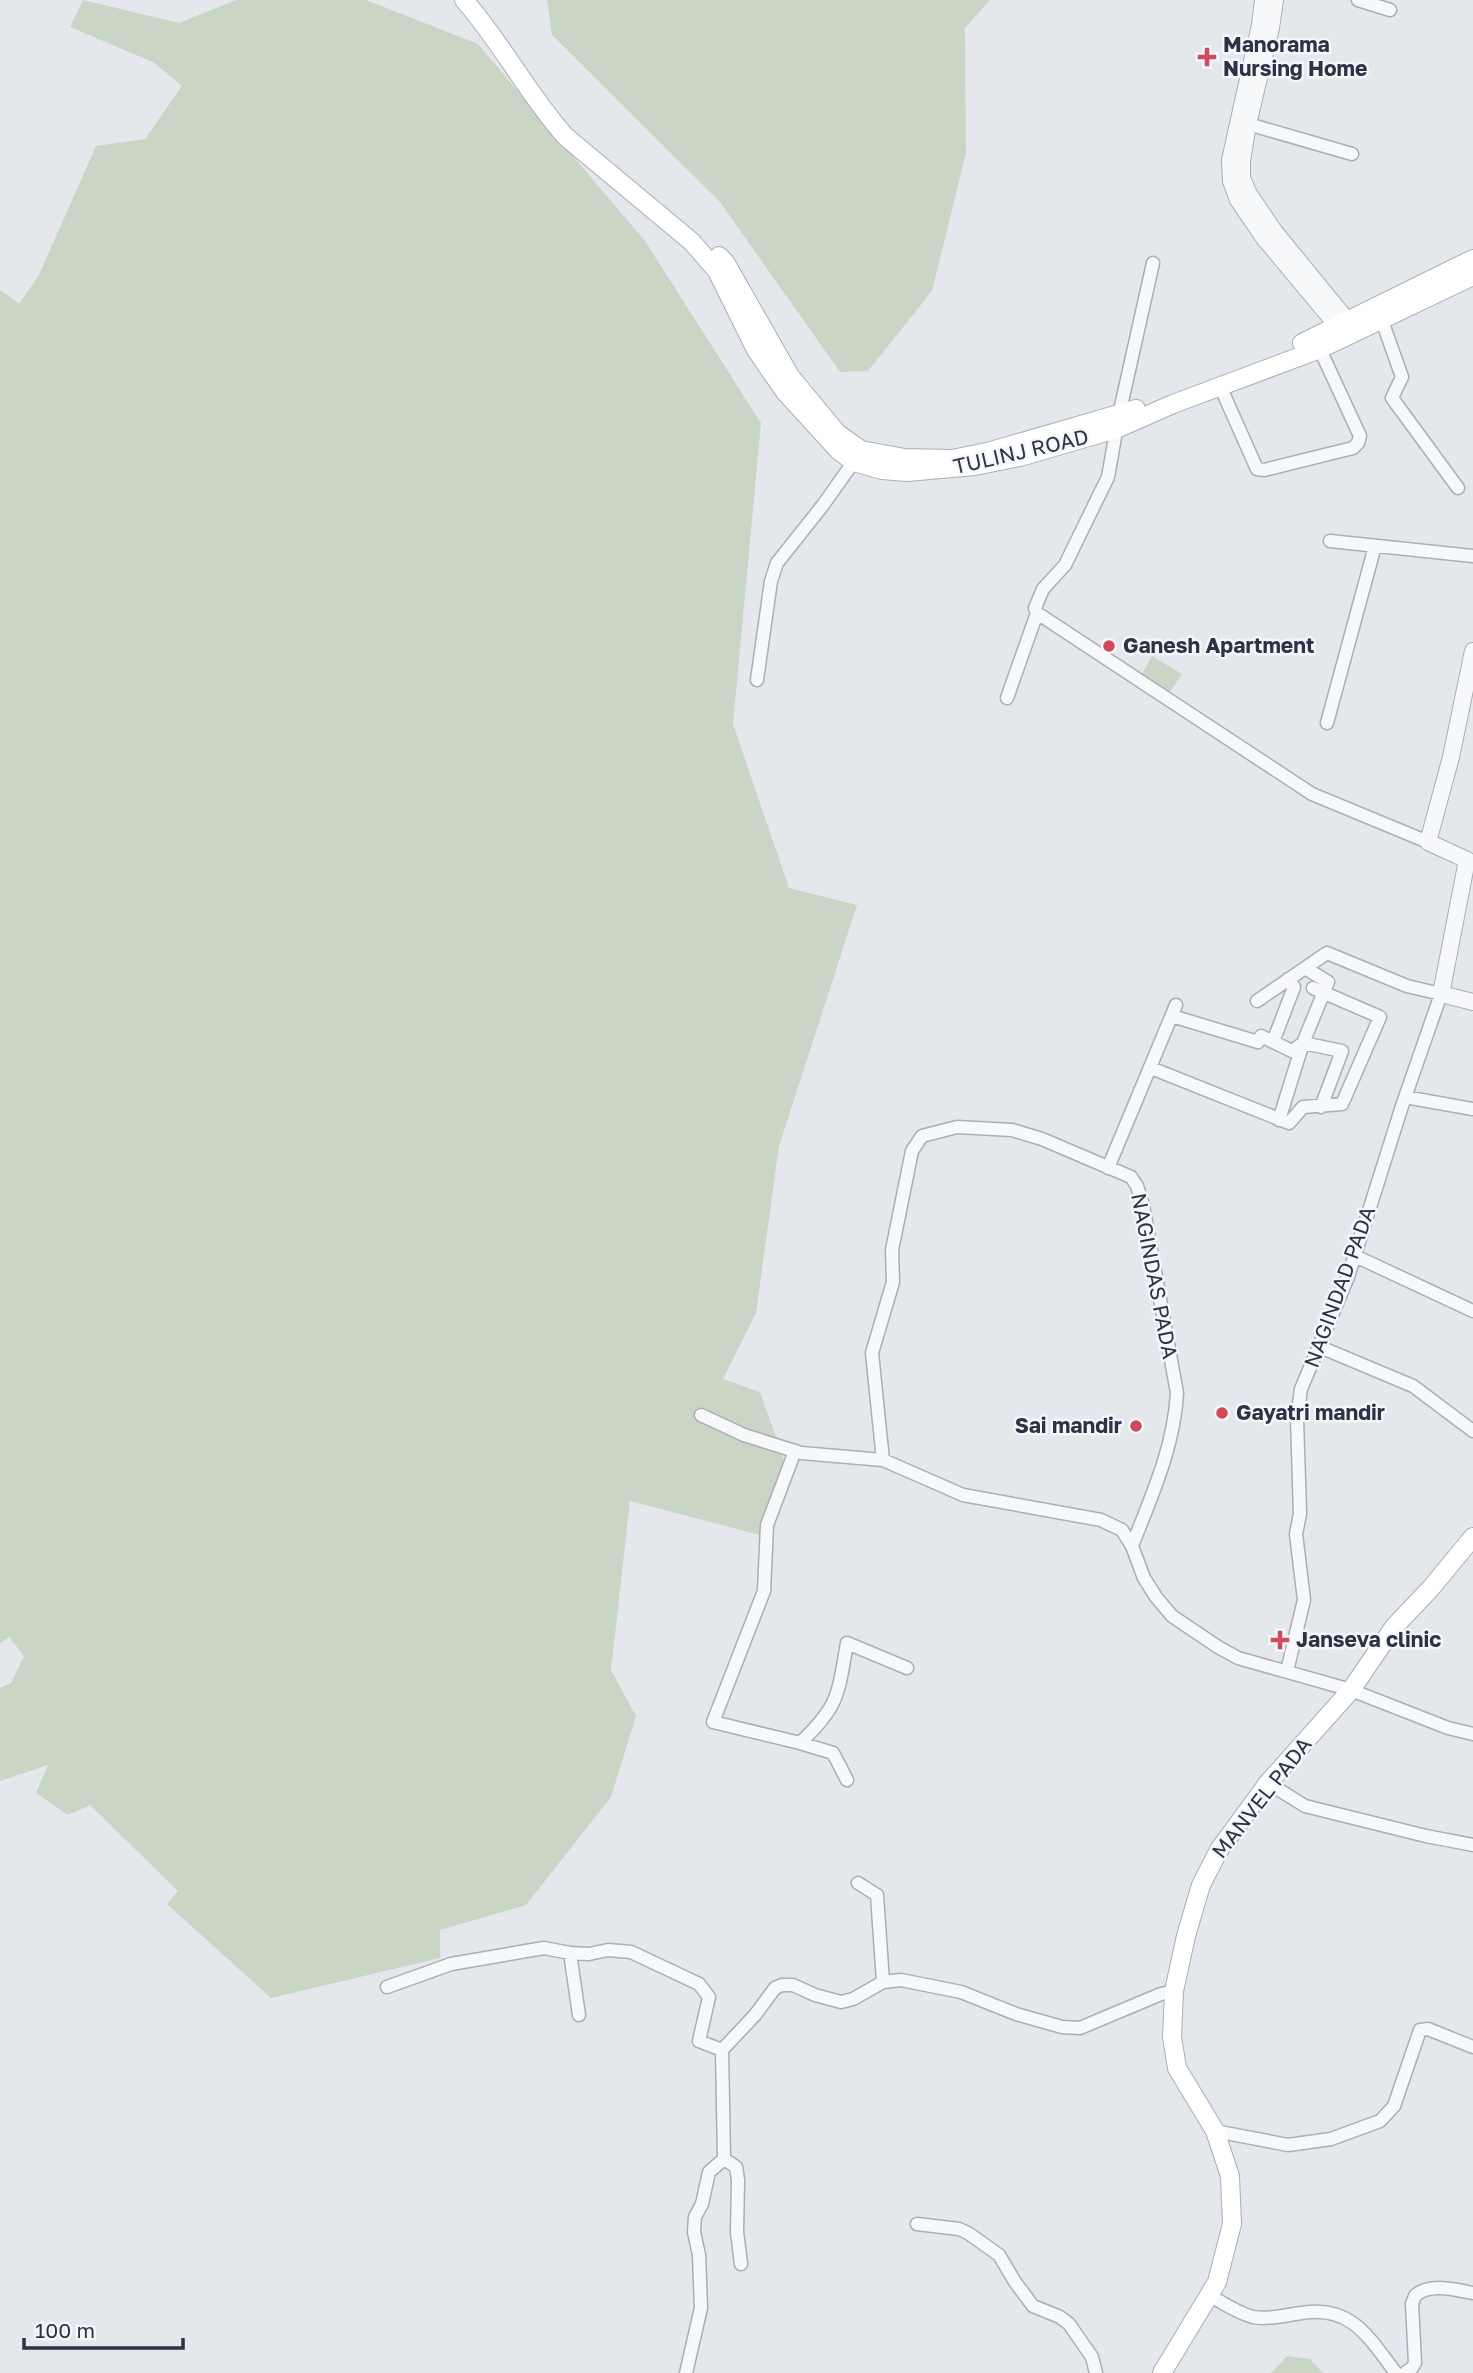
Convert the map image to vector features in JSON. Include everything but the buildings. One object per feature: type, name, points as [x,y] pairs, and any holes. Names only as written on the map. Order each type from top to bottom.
[{"type":"main road","points":[[464,0],[487,26],[548,118],[566,137],[692,242],[717,271],[756,351],[785,392],[838,450],[857,456]]},
{"type":"main road","name":"TULINJ ROAD","points":[[474,0],[515,51],[564,121],[680,219],[725,262],[790,376],[857,456],[951,459],[1117,422],[1220,386],[1380,314],[1473,276]]},
{"type":"main road","name":"TULINJ ROAD","points":[[1380,314],[1473,259]]},
{"type":"main road","name":"TULINJ ROAD","points":[[1117,422],[1318,343]]},
{"type":"main road","name":"MANVEL PADA","points":[[1162,2373],[1217,2282],[1232,2224],[1230,2176],[1215,2131],[1177,2068],[1172,2037],[1174,1991],[1186,1936],[1208,1867],[1268,1783],[1351,1690],[1394,1627],[1473,1537]]},
{"type":"street","points":[[1263,0],[1242,178],[1249,194],[1274,230],[1348,329]]},
{"type":"street","points":[[1275,0],[1271,28],[1230,160],[1231,181],[1238,200],[1264,238],[1348,329]]},
{"type":"street","points":[[1358,0],[1390,10]]},
{"type":"street","points":[[1248,124],[1352,154]]},
{"type":"street","points":[[1007,698],[1037,614],[1035,608],[1042,589],[1065,565],[1105,487],[1153,263]]},
{"type":"street","points":[[1380,314],[1402,377],[1392,398],[1458,488]]},
{"type":"street","points":[[1220,386],[1256,469],[1264,470],[1353,448],[1360,436],[1318,343]]},
{"type":"street","points":[[757,680],[771,581],[777,563],[823,505],[857,456]]},
{"type":"street","points":[[1331,541],[1473,556]]},
{"type":"street","points":[[1327,723],[1375,546]]},
{"type":"street","points":[[1037,614],[1312,794],[1470,861],[1441,993]]},
{"type":"street","points":[[1428,842],[1471,679],[1473,652]]},
{"type":"street","points":[[1257,1001],[1327,953],[1407,986],[1473,1002]]},
{"type":"street","points":[[1279,1119],[1318,990],[1328,982],[1305,968]]},
{"type":"street","points":[[1273,1042],[1294,987],[1288,979]]},
{"type":"street","points":[[1151,1068],[1289,1123],[1303,1107],[1342,1104],[1380,1017],[1318,990]]},
{"type":"street","name":"NAGINDAD PADA","points":[[1287,1671],[1304,1600],[1296,1534],[1300,1514],[1297,1418],[1301,1389],[1320,1347],[1354,1256],[1441,993]]},
{"type":"street","points":[[1108,1168],[1174,1010],[1258,1042],[1261,1036],[1292,1051],[1303,1043],[1342,1051],[1321,1107]]},
{"type":"street","points":[[1405,1097],[1473,1109]]},
{"type":"street","name":"NAGINDAS PADA","points":[[883,1460],[872,1353],[891,1292],[892,1250],[912,1152],[922,1136],[957,1126],[1012,1130],[1042,1139],[1131,1177],[1137,1186],[1177,1393],[1169,1452],[1132,1546]]},
{"type":"street","points":[[1354,1256],[1473,1311]]},
{"type":"street","points":[[1320,1347],[1413,1385],[1473,1430]]},
{"type":"street","points":[[701,1415],[744,1435],[795,1451],[883,1460],[963,1495],[1101,1520],[1122,1530],[1132,1546],[1144,1578],[1172,1616],[1238,1658],[1351,1690],[1426,1720],[1473,1734]]},
{"type":"street","points":[[795,1451],[767,1525],[764,1591],[713,1722],[833,1753],[847,1780]]},
{"type":"street","points":[[800,1743],[823,1721],[837,1697],[847,1643],[907,1668]]},
{"type":"street","points":[[1268,1783],[1305,1806],[1473,1845]]},
{"type":"street","points":[[858,1883],[877,1895],[883,1982]]},
{"type":"street","points":[[387,1987],[451,1964],[507,1953],[544,1948],[589,1954],[608,1950],[631,1952],[699,1984],[709,1997],[699,2040],[722,2050]]},
{"type":"street","points":[[570,1953],[579,2015]]},
{"type":"street","points":[[724,2160],[722,2050],[755,2015],[775,1988],[782,1985],[793,1985],[841,2002],[853,1999],[883,1982],[901,1980],[961,1993],[1016,2014],[1070,2029],[1080,2028],[1174,1991]]},
{"type":"street","points":[[1215,2131],[1288,2146],[1331,2140],[1380,2121],[1394,2106],[1420,2030],[1428,2029],[1473,2047]]},
{"type":"street","points":[[724,2160],[736,2166],[736,2226],[741,2264]]},
{"type":"street","points":[[686,2373],[701,2308],[695,2217],[702,2204],[709,2172],[724,2160]]},
{"type":"street","points":[[917,2224],[968,2233],[999,2255],[1033,2306],[1060,2317],[1069,2324],[1092,2357],[1096,2373]]},
{"type":"street","points":[[1405,2373],[1415,2363],[1412,2304],[1415,2296],[1427,2290],[1447,2289],[1473,2293]]},
{"type":"street","points":[[1209,2295],[1255,2317],[1268,2318],[1317,2311],[1332,2313],[1349,2320],[1364,2331],[1396,2373]]},
{"type":"green space","points":[[83,0],[179,23],[236,0],[366,0],[478,44],[645,241],[761,423],[733,724],[789,888],[857,905],[779,1146],[756,1313],[723,1379],[760,1392],[784,1460],[760,1535],[630,1501],[611,1670],[636,1716],[611,1797],[526,1905],[440,1930],[440,1958],[271,1998],[167,1904],[178,1891],[90,1805],[68,1815],[36,1793],[48,1765],[0,1781],[0,1688],[11,1683],[24,1656],[9,1637],[0,1643],[0,290],[19,304],[39,275],[96,146],[145,139],[182,86],[153,62],[70,27]]},
{"type":"green space","points":[[547,0],[990,0],[965,28],[966,153],[932,291],[868,371],[840,372],[720,202],[552,35]]},
{"type":"green space","points":[[1152,656],[1182,674],[1168,695],[1141,676]]},
{"type":"green space","points":[[1287,2356],[1310,2359],[1323,2373],[1271,2373]]},
{"type":"place","name":"Manorama Nursing Home","points":[[1207,57]]},
{"type":"place","name":"Ganesh Apartment","points":[[1109,646]]},
{"type":"place","name":"Gayatri mandir","points":[[1222,1413]]},
{"type":"place","name":"Sai mandir","points":[[1136,1426]]},
{"type":"place","name":"Janseva clinic","points":[[1280,1640]]}]
